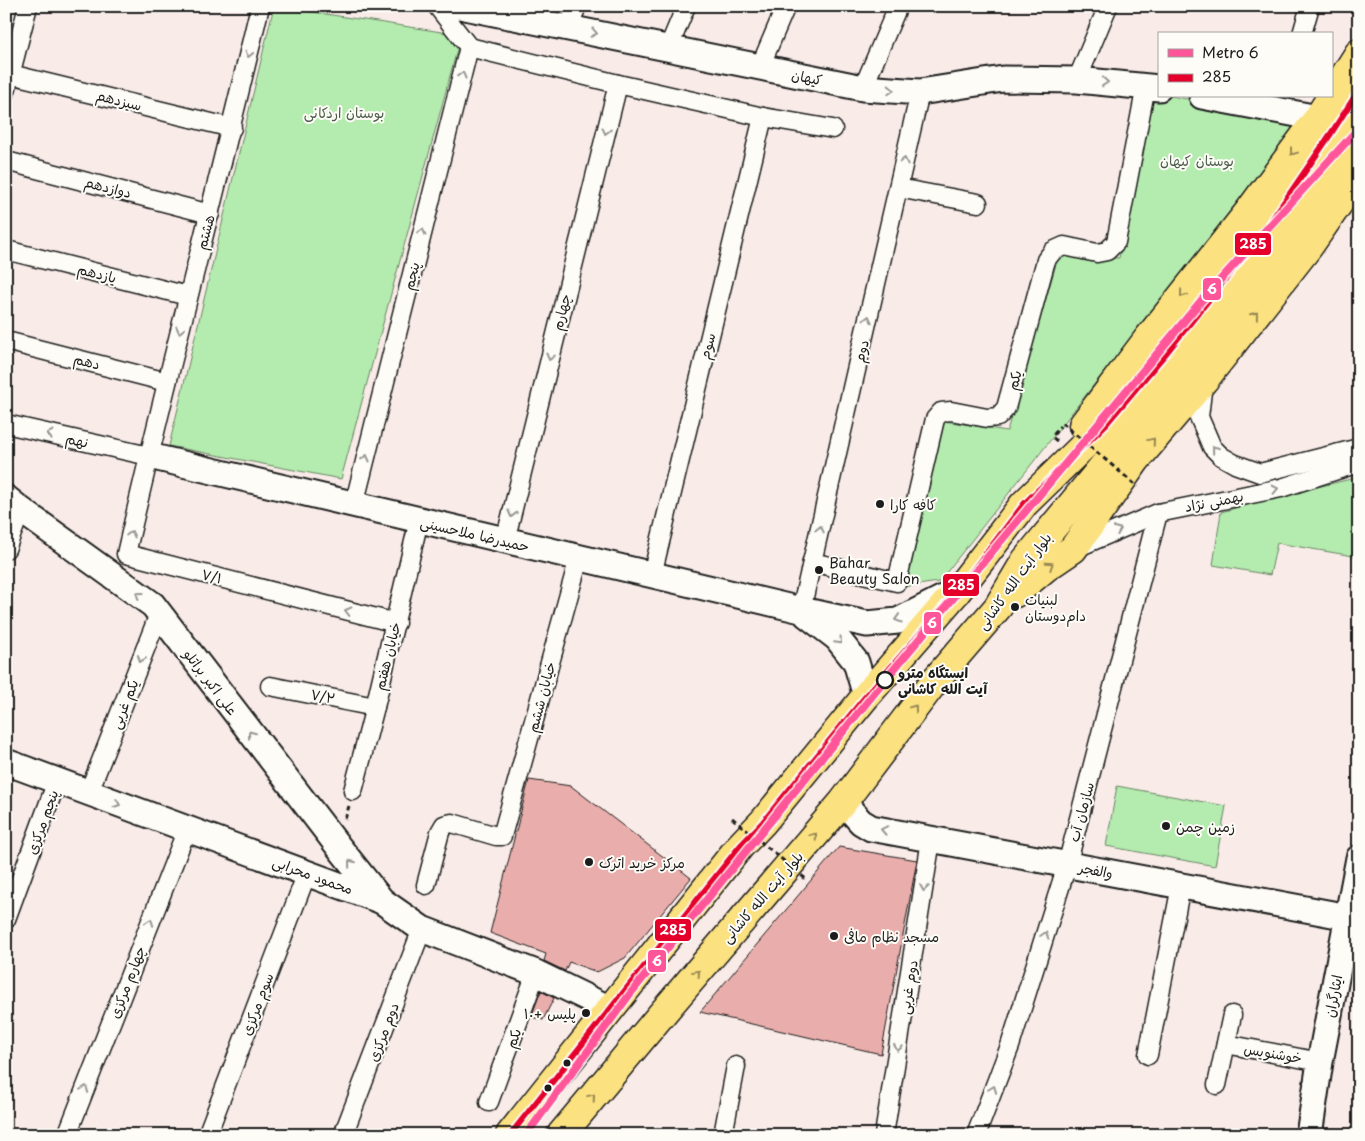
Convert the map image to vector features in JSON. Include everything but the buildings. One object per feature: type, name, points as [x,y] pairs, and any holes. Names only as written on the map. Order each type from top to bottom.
[{"type":"main road","points":[[1332,96],[1359,53]]},
{"type":"main road","points":[[1024,504],[1106,424],[1166,353],[1266,227],[1359,90]]},
{"type":"main road","points":[[510,1135],[740,846],[763,822],[866,696],[957,591],[1153,332],[1246,214],[1318,118],[1331,98]]},
{"type":"main road","name":"بلوار آیت الله کاشانی","points":[[561,1135],[844,802],[937,678],[998,606],[1026,560],[1200,349],[1292,229],[1359,133]]},
{"type":"main road","points":[[998,606],[1045,568],[1074,549],[1136,460],[1204,380],[1309,246],[1359,174]]},
{"type":"street","points":[[8,79],[28,6]]},
{"type":"street","name":"هشتم","points":[[148,456],[232,128],[260,6]]},
{"type":"street","points":[[437,6],[469,47],[763,117],[833,129]]},
{"type":"street","name":"کیهان","points":[[460,6],[572,17],[668,48],[863,88],[920,92],[1003,80],[1076,80],[1152,87]]},
{"type":"street","points":[[668,48],[686,6]]},
{"type":"street","points":[[760,67],[786,6]]},
{"type":"street","points":[[863,88],[898,6]]},
{"type":"street","points":[[1076,80],[1108,6]]},
{"type":"street","points":[[1303,32],[1310,6]]},
{"type":"street","name":"پنجم","points":[[354,505],[469,47]]},
{"type":"street","name":"سیزدهم","points":[[8,79],[232,128]]},
{"type":"street","name":"چهارم","points":[[505,541],[618,84]]},
{"type":"street","name":"یکم","points":[[812,562],[897,582],[935,419],[941,412],[951,411],[987,418],[998,417],[1006,408],[1046,260],[1053,250],[1064,246],[1097,253],[1107,251],[1116,242],[1152,87]]},
{"type":"street","name":"دوم","points":[[801,610],[920,92]]},
{"type":"street","points":[[1225,98],[1281,103],[1318,118]]},
{"type":"street","name":"سوم","points":[[652,575],[763,117]]},
{"type":"street","name":"دوازدهم","points":[[6,161],[210,214]]},
{"type":"street","points":[[898,188],[978,202]]},
{"type":"street","name":"یازدهم","points":[[6,250],[188,296]]},
{"type":"street","name":"دهم","points":[[6,341],[167,382]]},
{"type":"street","name":"بهمنی نژاد","points":[[1204,380],[1198,417],[1212,447],[1220,456],[1235,464],[1260,473],[1359,448]]},
{"type":"street","name":"نهم","points":[[6,424],[148,456]]},
{"type":"street","name":"حمیدرضا ملاحسینی","points":[[148,456],[505,541],[868,624],[898,621],[957,591]]},
{"type":"street","name":"۷/۱","points":[[148,456],[126,554],[396,623]]},
{"type":"street","name":"بهمنی نژاد","points":[[1074,549],[1158,513],[1281,488],[1359,462]]},
{"type":"street","points":[[6,549],[14,504]]},
{"type":"street","name":"علی اکبر براتلو","points":[[14,504],[153,605],[338,846],[382,900]]},
{"type":"street","name":"سازمان آب","points":[[976,1135],[1010,1046],[1067,865],[1158,513]]},
{"type":"street","name":"خیابان هفتم","points":[[353,791],[396,623],[419,520]]},
{"type":"street","name":"خیابان ششم","points":[[426,886],[440,832],[444,825],[452,823],[496,836],[502,836],[579,558]]},
{"type":"street","points":[[801,610],[837,638],[856,662],[866,696]]},
{"type":"street","name":"یکم غربی","points":[[88,794],[159,614]]},
{"type":"street","name":"۷/۲","points":[[270,686],[375,707]]},
{"type":"street","name":"محمود محرابی","points":[[6,762],[88,794],[382,900],[422,929],[536,973],[610,1009]]},
{"type":"street","name":"پنجم مرکزی","points":[[6,920],[57,781]]},
{"type":"street","name":"والفجر","points":[[844,802],[861,822],[871,828],[1353,918]]},
{"type":"street","name":"چهارم مرکزی","points":[[67,1135],[187,829]]},
{"type":"street","name":"دوم غربی","points":[[884,1135],[932,840]]},
{"type":"street","name":"ایثارگران","points":[[1308,1135],[1320,1062],[1353,918],[1359,858]]},
{"type":"street","name":"سوم مرکزی","points":[[207,1135],[307,873]]},
{"type":"street","points":[[1148,1055],[1181,886]]},
{"type":"street","name":"دوم مرکزی","points":[[344,1135],[422,929]]},
{"type":"street","name":"یکم","points":[[489,1102],[536,973]]},
{"type":"street","points":[[1217,1085],[1232,1015]]},
{"type":"street","name":"خوشنویس","points":[[1226,1044],[1320,1062]]},
{"type":"street","points":[[723,1135],[736,1066]]},
{"type":"path","points":[[1052,437],[1062,423],[1138,487]]},
{"type":"path","points":[[732,818],[807,880]]},
{"type":"green space","name":"بوستان اردکانی","points":[[274,6],[461,35],[341,479],[169,446]]},
{"type":"green space","name":"بوستان کیهان","points":[[1152,93],[1158,96],[1158,98],[1182,98],[1302,120],[939,582],[903,587],[944,421],[1007,431],[1059,254],[1119,258]]},
{"type":"green space","points":[[1359,477],[1359,557],[1277,543],[1270,575],[1213,565],[1221,512]]},
{"type":"green space","name":"زمین چمن","points":[[1117,786],[1226,806],[1215,866],[1106,846]]},
{"type":"metro line","name":"6","points":[[526,1135],[630,994],[885,680],[1201,301],[1359,128]]},
{"type":"transit line","name":"285","points":[[510,1135],[740,846],[763,822],[866,696],[957,591],[1024,504],[1106,424],[1166,353],[1267,227],[1359,90]]},
{"type":"place","name":"کافه کارا","points":[[880,504]]},
{"type":"place","name":"Bahar Beauty Salon","points":[[819,570]]},
{"type":"place","name":"لبنیات دام‌دوستان","points":[[1015,607]]},
{"type":"place","name":"ایستگاه مترو آیت الله کاشانی","points":[[885,680]]},
{"type":"place","name":"زمین چمن","points":[[1166,826]]},
{"type":"place","name":"مرکز خرید اترک","points":[[589,862]]},
{"type":"place","name":"مسجد نظام مافی","points":[[834,936]]},
{"type":"place","name":"پلیس +۱۰","points":[[586,1013]]}]
